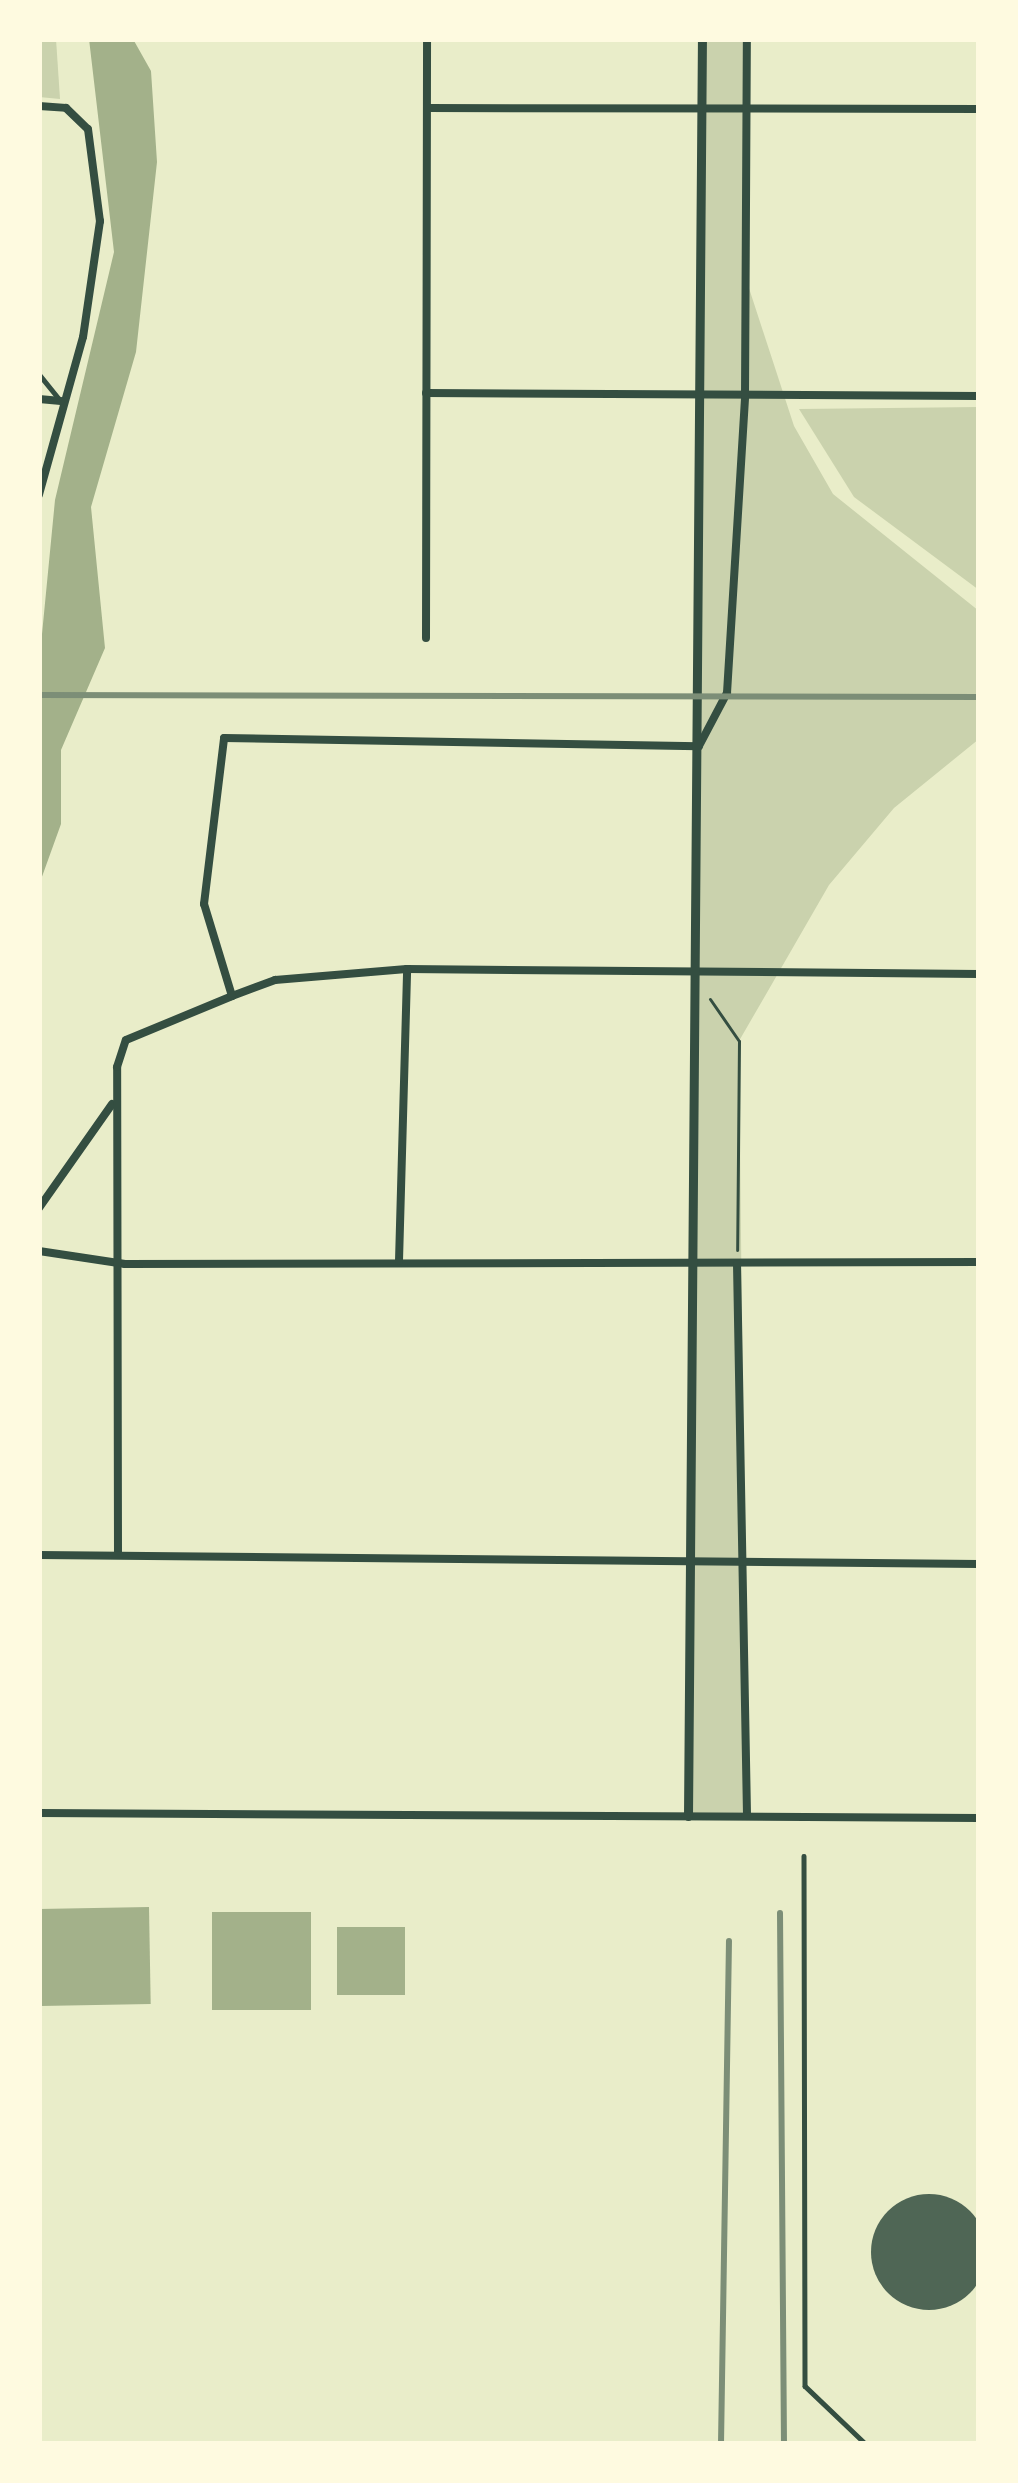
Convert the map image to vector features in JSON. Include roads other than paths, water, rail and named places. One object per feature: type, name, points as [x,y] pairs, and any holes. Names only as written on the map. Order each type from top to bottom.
[{"type":"street","points":[[425,638],[427,39]]},
{"type":"street","points":[[688,1816],[691,971],[699,746],[702,39]]},
{"type":"street","points":[[699,746],[727,692],[746,395],[747,39]]},
{"type":"street","points":[[39,106],[67,108],[88,129],[100,221],[39,495]]},
{"type":"street","points":[[427,107],[979,109]]},
{"type":"street","points":[[426,393],[979,396]]},
{"type":"street","points":[[39,399],[61,401]]},
{"type":"street","points":[[232,997],[204,904],[224,738],[699,746]]},
{"type":"street","points":[[399,1262],[407,969]]},
{"type":"street","points":[[118,1554],[124,1264],[113,1102],[126,1040],[275,980],[407,969],[979,974]]},
{"type":"street","points":[[39,1208],[113,1102]]},
{"type":"street","points":[[39,1251],[124,1264],[979,1262]]},
{"type":"street","points":[[737,1264],[747,1816]]},
{"type":"street","points":[[39,1556],[979,1564]]},
{"type":"street","points":[[39,1813],[979,1818]]},
{"type":"lane","points":[[39,374],[61,401]]},
{"type":"lane","points":[[804,1856],[806,2386],[866,2444]]},
{"type":"railway","points":[[39,695],[979,697]]},
{"type":"railway","points":[[780,1913],[784,2444]]},
{"type":"railway","points":[[721,2444],[729,1941]]}]
